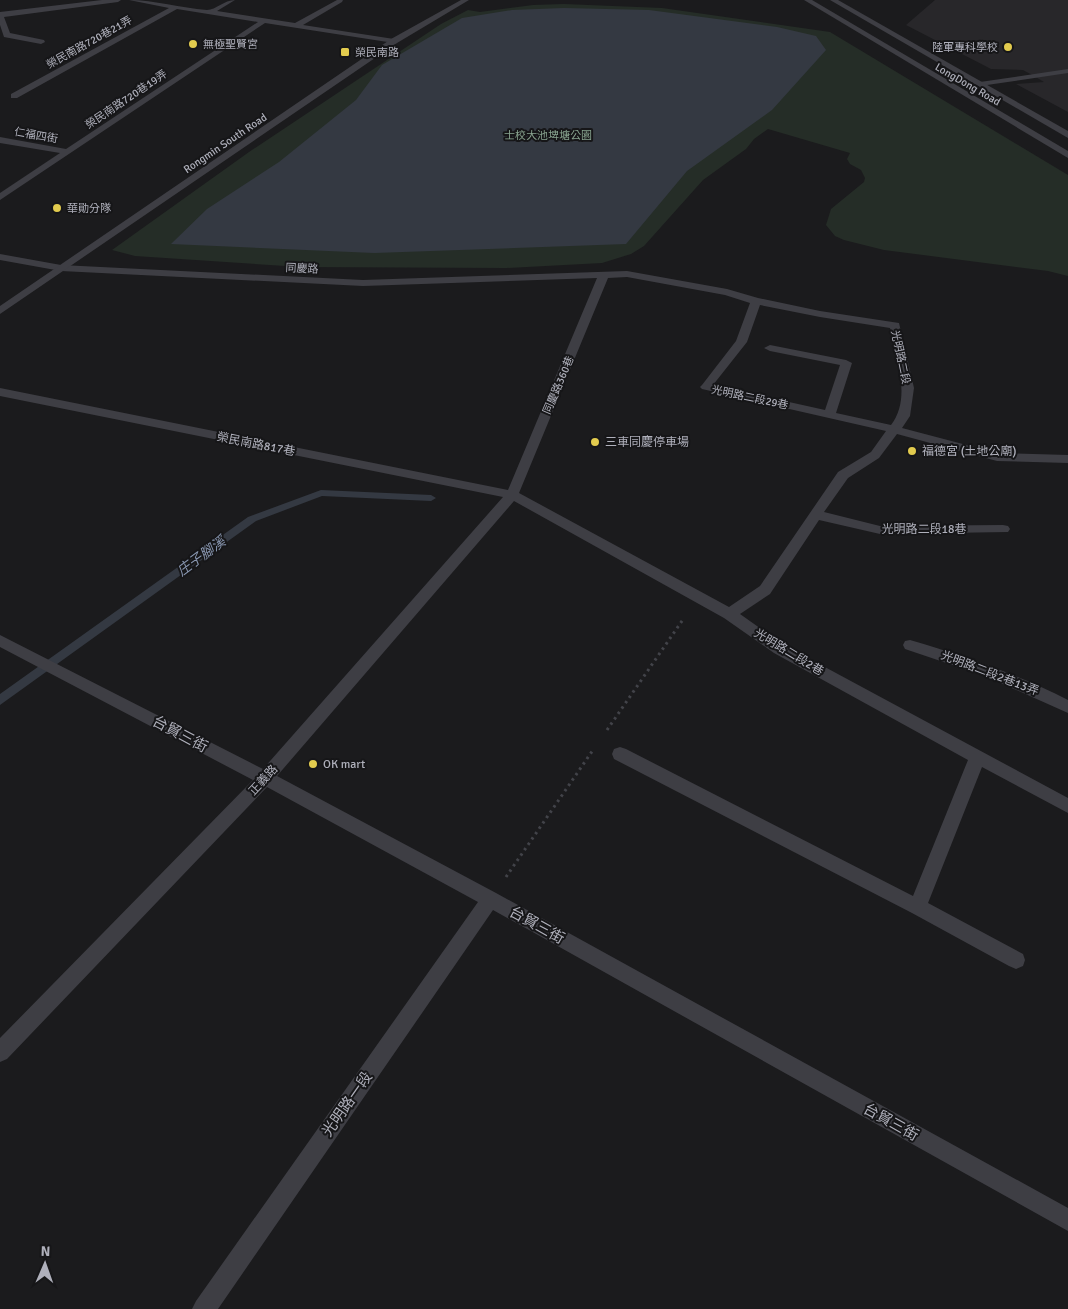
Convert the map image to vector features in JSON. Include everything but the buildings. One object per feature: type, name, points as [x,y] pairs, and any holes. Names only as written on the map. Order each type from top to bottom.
[{"type":"street","points":[[41,42],[7,35],[0,14],[118,0]]},
{"type":"street","points":[[132,0],[394,41]]},
{"type":"street","points":[[210,12],[232,0]]},
{"type":"street","name":"Rongmin South Road","points":[[0,312],[61,268],[394,41],[464,0]]},
{"type":"street","name":"LongDong Road","points":[[807,0],[1068,155]]},
{"type":"street","name":"LongDong Road","points":[[833,0],[1068,135]]},
{"type":"street","points":[[297,25],[340,1]]},
{"type":"street","name":"榮民南路720巷21弄","points":[[14,96],[176,7]]},
{"type":"street","name":"榮民南路720巷19弄","points":[[0,197],[265,20]]},
{"type":"street","points":[[980,84],[1068,71]]},
{"type":"street","name":"仁福四街","points":[[0,140],[68,152]]},
{"type":"street","name":"同慶路","points":[[0,257],[61,268],[363,283],[604,274]]},
{"type":"street","name":"光明路二段","points":[[604,274],[627,274],[727,292],[756,301],[820,314],[895,325],[908,388],[904,416],[875,455],[843,475],[765,590],[729,614]]},
{"type":"street","name":"同慶路360巷","points":[[512,495],[604,274]]},
{"type":"street","name":"光明路二段29巷","points":[[756,301],[741,342],[706,387],[893,429],[997,457],[1068,459]]},
{"type":"street","points":[[770,348],[846,363],[830,414]]},
{"type":"street","name":"榮民南路817巷","points":[[0,392],[512,495]]},
{"type":"street","name":"光明路二段2巷","points":[[512,495],[729,614],[779,649],[1068,806]]},
{"type":"street","name":"正義路","points":[[0,1052],[265,778],[512,495]]},
{"type":"street","name":"光明路二段18巷","points":[[817,515],[880,530],[1003,529]]},
{"type":"street","name":"台貿三街","points":[[0,640],[265,778],[490,899],[1068,1220]]},
{"type":"street","name":"光明路二段2巷13弄","points":[[910,645],[1032,687],[1068,706]]},
{"type":"street","points":[[620,754],[918,907],[1016,960]]},
{"type":"street","points":[[918,907],[977,758]]},
{"type":"street","name":"光明路一段","points":[[204,1309],[490,899]]},
{"type":"shaded area","name":"陸軍專科學校","points":[[935,0],[1068,0],[1068,112],[1016,84],[1044,82],[1023,70],[991,69],[906,25]]},
{"type":"shaded area","name":"士校大池埤塘公園","points":[[564,8],[649,10],[777,27],[816,36],[826,50],[772,110],[687,171],[626,244],[374,253],[171,244],[207,209],[279,162],[356,100],[382,65],[462,18],[512,10]]},
{"type":"green space","name":"士校大池埤塘公園","points":[[564,4],[662,8],[830,32],[1068,175],[1068,276],[1048,271],[884,250],[835,236],[826,225],[831,209],[864,182],[865,178],[861,170],[850,164],[847,159],[850,153],[768,129],[754,139],[746,149],[703,180],[644,246],[631,254],[602,263],[506,268],[301,267],[135,256],[112,250],[249,152],[441,24],[468,10],[480,12],[533,5]]},
{"type":"waterway","name":"庄子腳溪","points":[[0,700],[252,519],[321,493],[431,498]]},
{"type":"place","name":"無極聖賢宮","points":[[193,44]]},
{"type":"place","name":"陸軍專科學校","points":[[1008,47]]},
{"type":"place","name":"榮民南路","points":[[345,52]]},
{"type":"place","name":"華勛分隊","points":[[57,208]]},
{"type":"place","name":"三車同慶停車場","points":[[595,442]]},
{"type":"place","name":"福德宮 (土地公廟)","points":[[912,451]]},
{"type":"place","name":"OK mart","points":[[313,764]]}]
